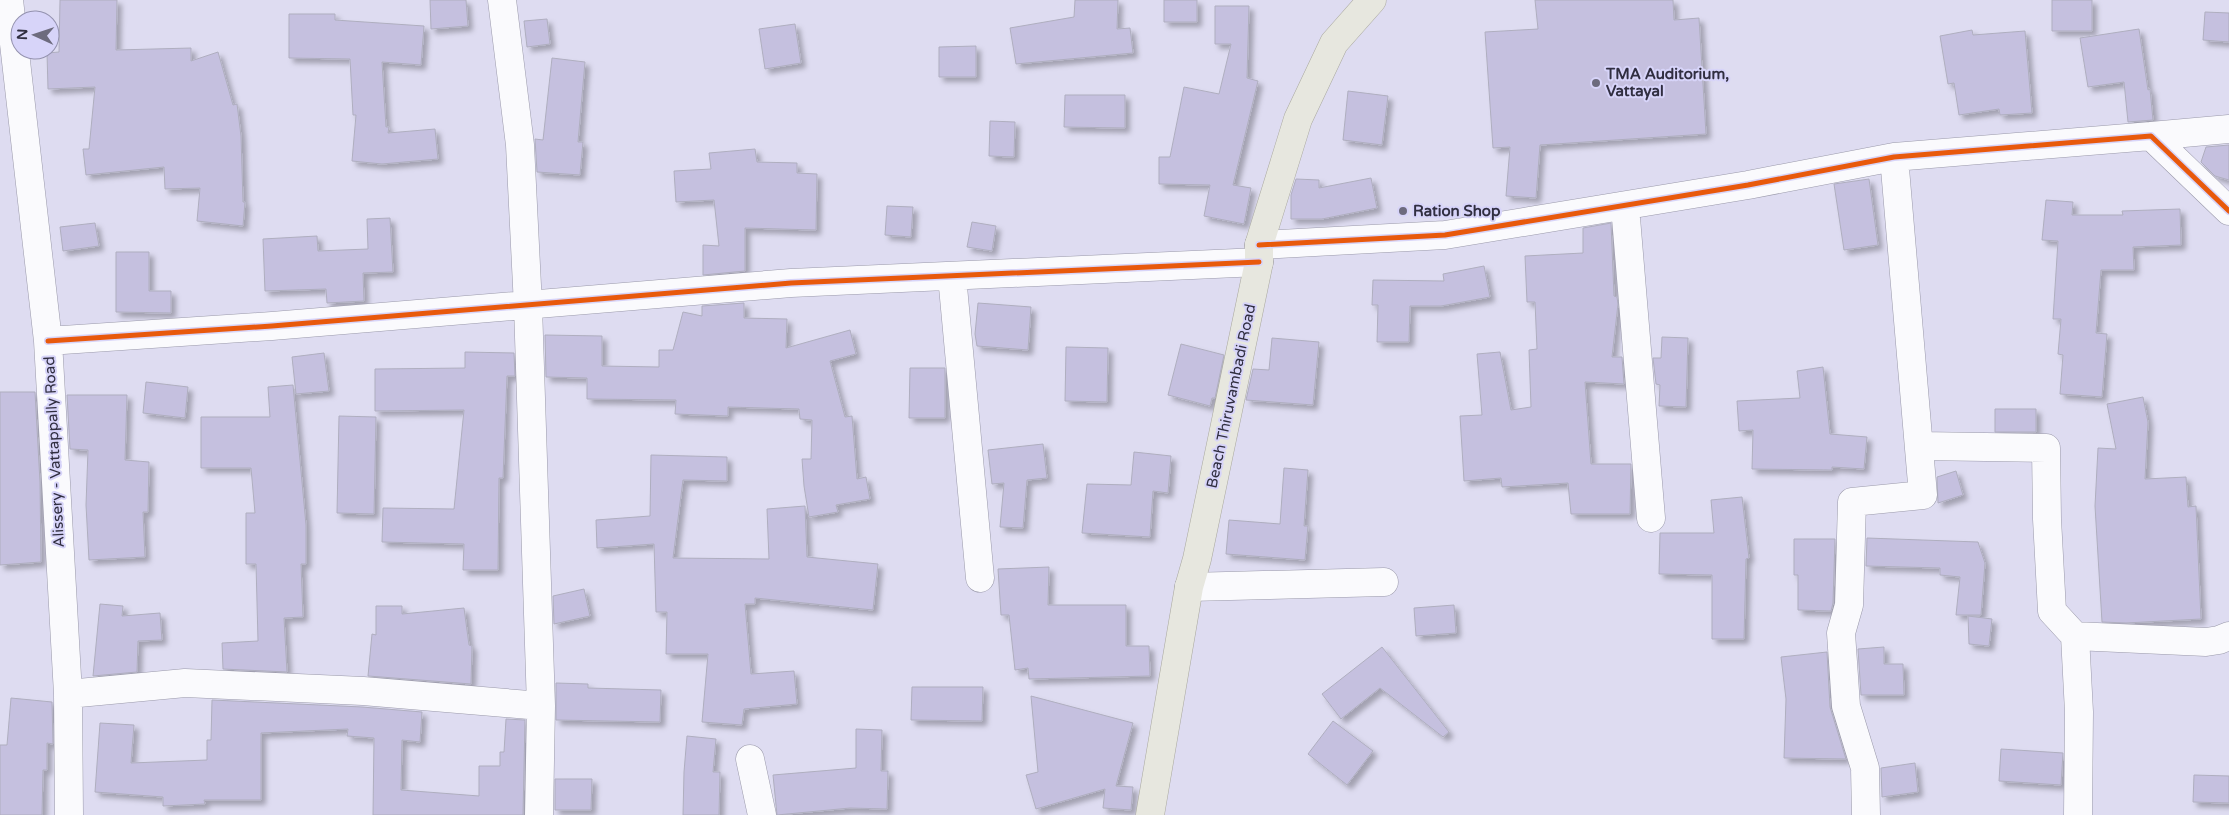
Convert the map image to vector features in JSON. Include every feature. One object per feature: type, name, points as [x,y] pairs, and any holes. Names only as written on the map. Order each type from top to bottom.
[{"type":"main road","name":"Beach Thiruvambadi Road","points":[[1150,815],[1190,587],[1259,254],[1298,119],[1334,43],[1372,0]]},
{"type":"street","name":"Alissery - Vattappally Road","points":[[9,0],[48,341],[68,694],[69,815]]},
{"type":"street","points":[[502,0],[520,145],[528,306],[541,706],[539,815]]},
{"type":"street","points":[[48,341],[528,306],[791,283],[952,276],[1259,254],[1445,235],[1748,186],[1894,157],[2229,128]]},
{"type":"street","points":[[2151,136],[2229,210]]},
{"type":"street","points":[[1866,815],[1865,768],[1846,706],[1841,633],[1850,605],[1852,502],[1923,495],[1894,157]]},
{"type":"street","points":[[1625,206],[1651,518]]},
{"type":"street","points":[[952,276],[980,578]]},
{"type":"street","points":[[1920,446],[2046,448],[2047,519],[2052,611],[2075,636],[2079,712],[2078,815]]},
{"type":"street","points":[[1190,587],[1384,582]]},
{"type":"street","points":[[2075,636],[2206,642],[2229,636]]},
{"type":"street","points":[[68,694],[185,683],[363,691],[541,706]]},
{"type":"street","points":[[750,759],[762,815]]},
{"type":"building","points":[[60,0],[117,0],[116,50],[191,48],[191,61],[218,52],[233,105],[237,104],[241,136],[243,202],[245,202],[243,226],[197,221],[200,188],[165,189],[164,167],[86,175],[83,149],[89,149],[95,87],[48,89],[47,60],[60,60]]},
{"type":"building","points":[[430,0],[466,0],[468,26],[431,29]]},
{"type":"building","points":[[1075,0],[1118,0],[1117,29],[1130,28],[1133,53],[1016,64],[1010,28],[1074,17]]},
{"type":"building","points":[[1164,0],[1197,0],[1197,22],[1164,22]]},
{"type":"building","name":"TMA Auditorium, Vattayal","points":[[1535,0],[1673,0],[1674,20],[1699,18],[1706,134],[1540,145],[1536,198],[1506,196],[1510,147],[1493,148],[1485,32],[1538,29]]},
{"type":"building","points":[[2052,0],[2092,0],[2092,31],[2052,31]]},
{"type":"building","points":[[1215,6],[1249,6],[1247,78],[1258,81],[1233,185],[1251,188],[1244,224],[1204,216],[1210,185],[1159,184],[1159,157],[1170,157],[1184,87],[1219,94],[1231,44],[1215,44]]},
{"type":"building","points":[[2205,12],[2229,13],[2229,42],[2203,40]]},
{"type":"building","points":[[289,14],[335,14],[335,20],[424,26],[421,65],[382,62],[386,127],[389,127],[388,133],[435,129],[438,159],[382,164],[352,161],[356,115],[353,115],[350,59],[289,58]]},
{"type":"building","points":[[547,19],[550,44],[527,47],[524,21]]},
{"type":"building","points":[[795,24],[801,63],[765,69],[759,29]]},
{"type":"building","points":[[2139,29],[2148,90],[2150,89],[2153,120],[2128,122],[2124,82],[2088,87],[2080,38]]},
{"type":"building","points":[[1972,30],[1973,35],[2025,31],[2032,113],[2000,115],[1999,109],[1959,115],[1954,83],[1948,84],[1940,36]]},
{"type":"building","points":[[976,46],[976,77],[939,77],[939,47]]},
{"type":"building","points":[[552,58],[585,62],[578,142],[583,142],[580,175],[537,172],[535,139],[543,140]]},
{"type":"building","points":[[1348,91],[1388,96],[1382,145],[1343,140]]},
{"type":"building","points":[[1065,95],[1125,95],[1125,128],[1064,127]]},
{"type":"building","points":[[990,121],[1015,122],[1014,157],[989,156]]},
{"type":"building","points":[[2229,145],[2229,180],[2215,176],[2201,162],[2206,147]]},
{"type":"building","points":[[755,149],[757,162],[797,163],[797,173],[817,174],[816,230],[745,228],[745,271],[703,275],[703,245],[719,246],[714,200],[676,202],[674,171],[711,169],[709,153]]},
{"type":"building","points":[[1371,178],[1377,208],[1322,219],[1291,219],[1291,195],[1296,179],[1319,180],[1319,188]]},
{"type":"building","points":[[1869,179],[1878,245],[1844,250],[1834,184]]},
{"type":"building","points":[[2046,200],[2073,202],[2072,215],[2123,215],[2122,211],[2180,209],[2181,245],[2133,247],[2134,270],[2101,270],[2096,333],[2107,334],[2102,397],[2060,394],[2063,355],[2058,354],[2061,319],[2053,319],[2058,241],[2042,240]]},
{"type":"building","points":[[887,206],[913,207],[911,237],[885,235]]},
{"type":"building","points":[[390,218],[393,272],[363,273],[364,301],[327,303],[326,289],[265,291],[263,239],[317,236],[318,251],[368,249],[367,219]]},
{"type":"building","points":[[972,222],[996,226],[992,251],[967,247]]},
{"type":"building","points":[[95,223],[99,246],[63,251],[60,227]]},
{"type":"building","points":[[1611,223],[1614,296],[1617,297],[1618,304],[1612,357],[1622,357],[1624,384],[1585,382],[1591,464],[1631,464],[1630,514],[1571,514],[1568,483],[1502,487],[1501,478],[1464,481],[1460,416],[1482,415],[1477,354],[1500,352],[1511,410],[1531,407],[1529,350],[1537,349],[1535,302],[1527,302],[1525,256],[1583,253],[1583,228]]},
{"type":"building","points":[[116,252],[149,252],[149,291],[171,291],[171,313],[116,312]]},
{"type":"building","points":[[1484,266],[1490,297],[1441,306],[1410,306],[1409,342],[1377,342],[1378,305],[1372,305],[1373,280],[1444,281],[1443,274]]},
{"type":"building","points":[[744,303],[744,318],[787,319],[786,348],[850,330],[856,354],[830,361],[845,417],[852,416],[857,479],[866,477],[870,499],[836,505],[838,512],[809,517],[802,459],[811,459],[812,420],[800,419],[799,409],[728,407],[728,416],[675,414],[676,400],[587,399],[587,378],[546,377],[545,335],[602,336],[602,366],[659,367],[659,350],[673,350],[683,312],[702,316],[702,306]]},
{"type":"building","points":[[978,303],[1031,307],[1028,350],[977,346],[975,334]]},
{"type":"building","points":[[1662,337],[1688,338],[1686,407],[1659,406],[1660,385],[1656,384],[1653,358],[1661,358]]},
{"type":"building","points":[[1272,338],[1319,342],[1313,405],[1246,400],[1253,369],[1269,370]]},
{"type":"building","points":[[1181,344],[1224,355],[1215,398],[1212,398],[1210,406],[1168,395]]},
{"type":"building","points":[[1066,347],[1108,348],[1107,402],[1065,401]]},
{"type":"building","points":[[465,352],[514,353],[515,376],[507,376],[503,478],[499,478],[498,570],[463,570],[464,544],[382,542],[383,508],[454,509],[464,410],[375,411],[375,369],[465,368]]},
{"type":"building","points":[[324,353],[329,391],[296,394],[292,357]]},
{"type":"building","points":[[1823,367],[1830,434],[1867,437],[1864,469],[1832,467],[1832,470],[1752,469],[1753,430],[1739,431],[1737,401],[1800,398],[1797,371]]},
{"type":"building","points":[[910,368],[945,368],[945,418],[909,418]]},
{"type":"building","points":[[146,382],[188,387],[185,418],[143,413]]},
{"type":"building","points":[[293,385],[306,525],[306,564],[301,564],[303,617],[284,618],[287,672],[223,669],[222,643],[258,641],[256,564],[246,564],[246,513],[255,513],[251,468],[201,468],[201,417],[270,417],[268,387]]},
{"type":"building","points":[[0,392],[35,392],[40,482],[41,562],[0,565]]},
{"type":"building","points":[[67,395],[127,395],[125,460],[149,462],[148,512],[143,512],[145,557],[89,560],[86,505],[88,450],[70,449]]},
{"type":"building","points":[[2143,397],[2148,422],[2145,479],[2186,477],[2188,507],[2196,506],[2201,619],[2126,623],[2102,622],[2095,506],[2098,448],[2116,449],[2107,404]]},
{"type":"building","points":[[1995,409],[2036,409],[2036,432],[1995,432]]},
{"type":"building","points":[[339,416],[376,417],[374,514],[337,513]]},
{"type":"building","points":[[1043,444],[1047,478],[1027,480],[1023,528],[1000,527],[1004,483],[992,484],[988,450]]},
{"type":"building","points":[[1134,452],[1171,456],[1168,493],[1153,491],[1150,537],[1082,533],[1087,484],[1131,485]]},
{"type":"building","points":[[651,455],[727,457],[727,481],[683,480],[673,558],[769,559],[767,509],[805,506],[807,557],[878,564],[873,610],[755,598],[755,604],[745,604],[751,674],[794,671],[797,704],[744,709],[742,725],[702,722],[708,654],[666,654],[667,612],[656,612],[654,544],[597,548],[596,520],[650,516]]},
{"type":"building","points":[[1284,468],[1308,470],[1304,526],[1308,526],[1305,560],[1226,554],[1229,520],[1280,524]]},
{"type":"building","points":[[1956,471],[1963,495],[1938,503],[1937,477]]},
{"type":"building","points":[[1742,497],[1749,558],[1746,559],[1744,639],[1712,639],[1712,575],[1659,574],[1660,533],[1714,533],[1711,500]]},
{"type":"building","points":[[1867,538],[1978,542],[1985,563],[1981,615],[1956,615],[1960,577],[1940,575],[1940,568],[1866,566]]},
{"type":"building","points":[[1794,539],[1835,539],[1833,603],[1831,611],[1798,610],[1798,575],[1794,575]]},
{"type":"building","points":[[1049,567],[1048,605],[1126,605],[1126,646],[1149,646],[1150,676],[1029,679],[1028,668],[1015,670],[1009,615],[1001,615],[998,569]]},
{"type":"building","points":[[584,589],[590,616],[554,624],[553,596]]},
{"type":"building","points":[[100,604],[123,606],[122,616],[160,613],[162,640],[138,641],[137,672],[93,676]]},
{"type":"building","points":[[1454,605],[1456,633],[1416,636],[1414,608]]},
{"type":"building","points":[[376,606],[402,606],[402,614],[464,608],[469,645],[472,646],[471,684],[368,676],[372,634],[376,635]]},
{"type":"building","points":[[1968,616],[1992,619],[1989,646],[1969,644]]},
{"type":"building","points":[[1382,647],[1449,732],[1443,737],[1380,688],[1341,719],[1322,694]]},
{"type":"building","points":[[1884,647],[1884,664],[1903,664],[1904,695],[1861,695],[1858,649]]},
{"type":"building","points":[[1827,652],[1830,707],[1846,759],[1784,758],[1786,699],[1781,657]]},
{"type":"building","points":[[556,683],[588,684],[588,688],[661,690],[660,722],[556,720]]},
{"type":"building","points":[[912,687],[983,687],[982,721],[911,720]]},
{"type":"building","points":[[1031,696],[1133,723],[1116,786],[1133,787],[1131,810],[1103,808],[1105,789],[1036,809],[1026,775],[1038,772]]},
{"type":"building","points":[[11,698],[52,702],[53,744],[47,743],[47,770],[43,770],[42,815],[0,815],[0,745],[7,745]]},
{"type":"building","points":[[212,700],[362,707],[422,712],[420,742],[402,740],[401,790],[479,796],[479,766],[500,766],[500,752],[504,752],[506,719],[525,720],[523,815],[373,815],[374,738],[347,736],[348,729],[261,733],[261,800],[204,800],[205,804],[163,806],[163,797],[95,792],[100,723],[134,725],[131,763],[207,760],[207,740],[211,740]]},
{"type":"building","points":[[1333,721],[1373,751],[1347,785],[1308,754]]},
{"type":"building","points":[[856,729],[882,730],[881,771],[888,771],[887,809],[850,808],[777,815],[773,775],[856,768]]},
{"type":"building","points":[[687,736],[716,739],[713,772],[720,772],[719,815],[683,815]]},
{"type":"building","points":[[2001,749],[2063,753],[2061,785],[1999,781]]},
{"type":"building","points":[[1915,763],[1918,792],[1882,797],[1881,768]]},
{"type":"building","points":[[2194,775],[2229,776],[2229,803],[2193,802]]},
{"type":"building","points":[[555,779],[592,779],[591,810],[555,810]]},
{"type":"cycle path","points":[[1259,245],[1445,235],[1748,185],[1894,157],[2151,136],[2229,211]]},
{"type":"cycle path","points":[[48,341],[272,326],[791,283],[1259,262]]},
{"type":"place","name":"TMA Auditorium, Vattayal","points":[[1596,83]]},
{"type":"place","name":"Ration Shop","points":[[1403,211]]}]
